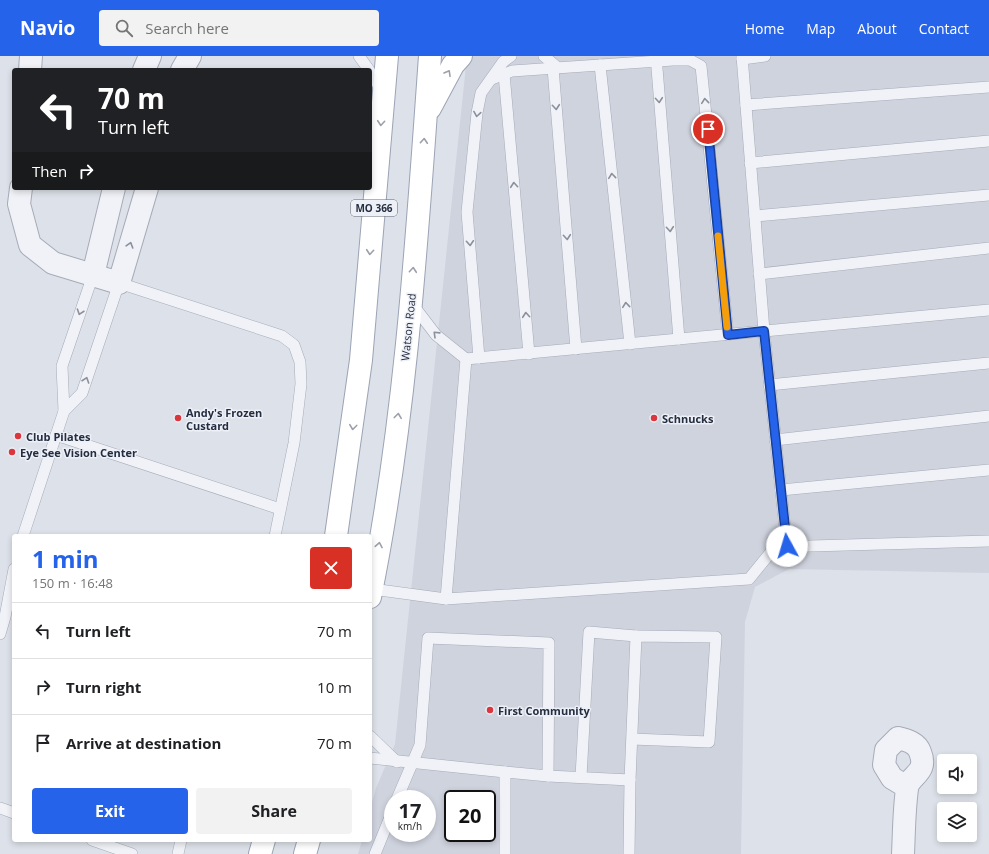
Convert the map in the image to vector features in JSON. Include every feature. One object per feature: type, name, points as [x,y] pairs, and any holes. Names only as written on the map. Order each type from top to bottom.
[{"type":"main road","name":"MO 366","points":[[336,534],[361,360],[387,56]]},
{"type":"main road","name":"Watson Road","points":[[372,587],[393,462],[410,302],[430,56]]},
{"type":"main road","points":[[426,116],[450,70],[461,56]]},
{"type":"main road","points":[[260,854],[263,842]]},
{"type":"main road","points":[[305,854],[308,842]]},
{"type":"street","points":[[30,68],[31,56]]},
{"type":"street","points":[[145,68],[150,56]]},
{"type":"street","points":[[183,68],[190,56]]},
{"type":"street","points":[[21,190],[19,204],[30,246],[52,263],[119,283],[146,190]]},
{"type":"street","points":[[93,275],[114,190]]},
{"type":"street","points":[[903,854],[907,787]]},
{"type":"lane","points":[[359,56],[367,68]]},
{"type":"lane","points":[[479,358],[467,212],[477,113],[481,93],[503,62],[511,56]]},
{"type":"lane","points":[[544,56],[555,68],[576,349]]},
{"type":"lane","points":[[765,56],[742,57],[764,331],[787,546]]},
{"type":"lane","points":[[492,79],[512,71],[600,65],[656,58],[690,60],[702,66],[728,335]]},
{"type":"lane","points":[[656,58],[679,339]]},
{"type":"lane","points":[[600,65],[630,344]]},
{"type":"lane","points":[[504,74],[529,354]]},
{"type":"lane","points":[[372,76],[383,93]]},
{"type":"lane","points":[[746,105],[989,87]]},
{"type":"lane","points":[[750,163],[989,141]]},
{"type":"lane","points":[[755,216],[989,195]]},
{"type":"lane","points":[[759,274],[989,248]]},
{"type":"lane","points":[[24,534],[64,411],[62,366],[93,275]]},
{"type":"lane","points":[[64,411],[82,393],[119,283],[282,336],[294,345],[300,362],[302,384],[294,443],[275,534]]},
{"type":"lane","points":[[410,302],[436,335],[466,359],[989,310]]},
{"type":"lane","points":[[446,600],[466,359]]},
{"type":"lane","points":[[769,385],[989,363]]},
{"type":"lane","points":[[776,440],[989,416]]},
{"type":"lane","points":[[56,435],[280,509]]},
{"type":"lane","points":[[781,490],[989,470]]},
{"type":"lane","points":[[372,593],[446,600],[749,579],[775,547],[989,541]]},
{"type":"lane","points":[[0,634],[5,617],[12,580]]},
{"type":"lane","points":[[581,777],[589,632],[636,636],[716,637],[709,742],[632,739]]},
{"type":"lane","points":[[629,854],[630,780],[636,636]]},
{"type":"lane","points":[[401,790],[420,745],[428,638],[548,643],[548,776]]},
{"type":"lane","points":[[372,738],[396,762]]},
{"type":"lane","points":[[372,758],[396,762],[412,762],[548,776],[630,780]]},
{"type":"lane","points":[[505,772],[505,854]]},
{"type":"lane","points":[[0,808],[12,812]]},
{"type":"lane","points":[[375,854],[384,832]]},
{"type":"lane","points":[[98,842],[132,854]]},
{"type":"lane","points":[[178,854],[181,842]]},
{"type":"shaded area","points":[[467,56],[989,56],[989,573],[789,569],[755,587],[745,622],[741,854],[358,854],[361,842],[372,842],[372,803],[376,788],[395,744]]},
{"type":"slow traffic","points":[[718,236],[727,327]]},
{"type":"place","name":"Andy's Frozen Custard","points":[[178,418]]},
{"type":"place","name":"Schnucks","points":[[654,418]]},
{"type":"place","name":"Club Pilates","points":[[18,436]]},
{"type":"place","name":"Eye See Vision Center","points":[[12,452]]},
{"type":"place","name":"First Community","points":[[490,710]]},
{"type":"route","points":[[708,129],[728,335],[764,331],[787,546]]}]
